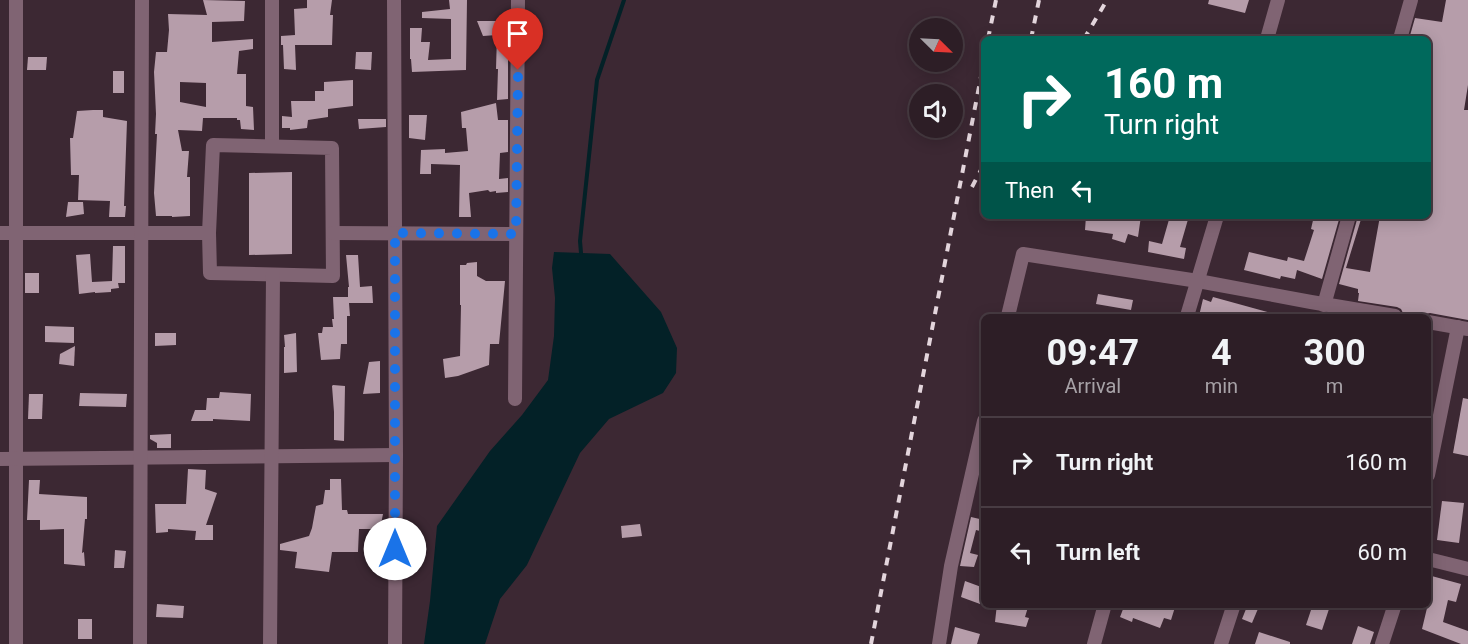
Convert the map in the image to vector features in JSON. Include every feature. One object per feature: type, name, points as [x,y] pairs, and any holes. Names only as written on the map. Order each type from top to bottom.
[{"type":"street","points":[[16,0],[16,644]]},
{"type":"street","points":[[140,644],[142,0]]},
{"type":"street","points":[[272,0],[273,146]]},
{"type":"street","points":[[394,0],[395,644]]},
{"type":"street","points":[[515,399],[518,0]]},
{"type":"street","points":[[1268,36],[1278,0]]},
{"type":"street","points":[[1401,36],[1411,0]]},
{"type":"street","points":[[213,145],[273,146],[332,148],[333,276],[210,273],[209,233],[213,145]]},
{"type":"street","points":[[1188,314],[1216,219]]},
{"type":"street","points":[[1309,314],[1317,303],[1348,219]]},
{"type":"street","points":[[0,233],[209,233]]},
{"type":"street","points":[[333,233],[516,234]]},
{"type":"street","points":[[1008,314],[1023,254],[1198,281],[1383,314]]},
{"type":"street","points":[[270,644],[273,275]]},
{"type":"street","points":[[1431,323],[1463,328],[1431,462]]},
{"type":"street","points":[[939,644],[951,566],[981,434]]},
{"type":"street","points":[[0,459],[396,455]]},
{"type":"street","points":[[1431,560],[1468,569]]},
{"type":"street","points":[[1094,644],[1104,608]]},
{"type":"street","points":[[1221,644],[1233,608]]},
{"type":"street","points":[[1382,644],[1394,608]]},
{"type":"water","points":[[554,252],[610,254],[661,312],[677,348],[676,373],[663,393],[609,419],[580,453],[527,565],[500,599],[485,644],[424,644],[437,526],[490,451],[522,415],[548,380],[554,336],[555,298],[552,268]]},
{"type":"building","points":[[203,0],[245,1],[244,21],[212,22],[212,42],[253,39],[253,49],[239,51],[237,74],[246,74],[246,106],[253,107],[254,130],[241,129],[240,120],[237,118],[203,118],[202,131],[178,130],[182,151],[189,151],[187,177],[190,177],[190,216],[156,216],[154,193],[157,134],[155,134],[154,72],[156,52],[167,52],[168,14],[207,15]],"holes":[[[180,82],[206,83],[206,107],[180,102]]]},
{"type":"building","points":[[307,0],[332,0],[330,15],[333,15],[332,45],[295,45],[296,70],[284,69],[281,36],[295,35],[294,9],[307,8]]},
{"type":"building","points":[[449,0],[467,0],[466,70],[412,72],[410,28],[422,28],[421,42],[430,42],[428,60],[451,59],[451,19],[422,18],[422,12],[450,9]]},
{"type":"building","points":[[1209,0],[1249,0],[1245,13],[1208,4]]},
{"type":"building","points":[[1446,0],[1468,0],[1468,85],[1464,110],[1468,110],[1468,320],[1430,313],[1404,314],[1397,307],[1358,301],[1358,289],[1339,284],[1357,219],[1361,219],[1346,268],[1370,272],[1379,219],[1431,219],[1431,36],[1410,36],[1415,18],[1442,22]]},
{"type":"building","points":[[477,21],[508,21],[508,99],[497,100],[497,35],[483,36]]},
{"type":"building","points":[[356,52],[372,52],[371,70],[355,69]]},
{"type":"building","points":[[28,57],[47,57],[46,70],[27,70]]},
{"type":"building","points":[[113,71],[124,71],[124,93],[113,93]]},
{"type":"building","points":[[353,80],[353,106],[328,109],[328,117],[308,120],[307,128],[290,130],[290,128],[282,128],[282,116],[292,117],[291,101],[315,101],[315,91],[324,91],[324,82]]},
{"type":"building","points":[[496,103],[498,120],[508,120],[508,152],[500,153],[499,179],[508,178],[508,192],[496,193],[496,191],[488,190],[469,193],[471,217],[459,217],[460,165],[431,164],[431,174],[420,174],[421,150],[445,149],[445,153],[468,151],[466,128],[462,128],[461,112]]},
{"type":"building","points":[[103,110],[103,117],[127,121],[125,217],[109,217],[110,201],[78,200],[79,175],[71,175],[70,138],[73,138],[77,111]]},
{"type":"building","points":[[409,115],[427,115],[425,140],[409,138]]},
{"type":"building","points":[[358,119],[386,119],[386,127],[359,129]]},
{"type":"building","points":[[292,172],[292,254],[249,255],[249,173]]},
{"type":"building","points":[[68,202],[83,202],[84,214],[66,217]]},
{"type":"building","points":[[1086,219],[1141,219],[1138,237],[1128,234],[1125,243],[1112,239],[1113,234],[1085,230]]},
{"type":"building","points":[[1169,219],[1188,219],[1180,247],[1186,248],[1184,259],[1148,252],[1149,241],[1162,244]]},
{"type":"building","points":[[1313,219],[1339,219],[1322,279],[1297,270],[1295,279],[1281,276],[1280,279],[1244,270],[1249,252],[1287,261],[1288,257],[1304,261],[1314,230],[1311,229]]},
{"type":"building","points":[[113,246],[125,246],[125,283],[118,283],[119,288],[111,289],[111,292],[79,294],[76,255],[90,254],[92,282],[112,281]]},
{"type":"building","points":[[346,255],[358,255],[360,287],[372,286],[373,303],[349,303],[347,344],[341,344],[340,359],[321,360],[318,333],[322,333],[323,327],[333,327],[333,297],[348,297]]},
{"type":"building","points":[[477,262],[477,276],[486,281],[505,281],[499,344],[490,344],[489,365],[445,378],[443,359],[460,356],[460,265]]},
{"type":"building","points":[[25,273],[39,273],[39,293],[25,293]]},
{"type":"building","points":[[1098,294],[1133,300],[1131,310],[1096,304]]},
{"type":"building","points":[[1213,297],[1275,314],[1199,314],[1203,299],[1211,302]]},
{"type":"building","points":[[45,326],[74,327],[74,343],[45,342]]},
{"type":"building","points":[[155,333],[176,333],[176,345],[155,346]]},
{"type":"building","points":[[296,333],[297,372],[284,373],[284,335]]},
{"type":"building","points":[[75,346],[74,366],[59,364],[60,354]]},
{"type":"building","points":[[380,361],[380,393],[363,394],[369,362]]},
{"type":"building","points":[[333,385],[345,386],[344,441],[334,440]]},
{"type":"building","points":[[220,392],[251,394],[250,421],[213,419],[213,421],[191,421],[195,410],[206,410],[207,398],[219,398]]},
{"type":"building","points":[[80,393],[127,394],[126,407],[79,406]]},
{"type":"building","points":[[29,394],[43,394],[42,419],[28,419]]},
{"type":"building","points":[[1463,398],[1468,399],[1468,456],[1453,453]]},
{"type":"building","points":[[171,434],[171,448],[157,448],[157,443],[150,439],[150,435]]},
{"type":"building","points":[[188,469],[206,470],[205,489],[217,493],[206,525],[213,525],[213,540],[195,540],[196,531],[168,529],[168,532],[156,533],[155,504],[186,504]]},
{"type":"building","points":[[330,479],[341,479],[342,510],[347,510],[348,514],[383,514],[380,529],[359,529],[358,552],[332,552],[329,572],[295,568],[297,552],[280,550],[280,544],[309,536],[316,506],[323,504],[325,490],[330,490]]},
{"type":"building","points":[[29,480],[40,480],[39,494],[87,497],[87,519],[85,519],[82,553],[84,552],[85,566],[64,564],[64,529],[40,530],[40,520],[27,520]]},
{"type":"building","points":[[1442,501],[1464,503],[1459,543],[1437,540]]},
{"type":"building","points":[[971,517],[981,519],[981,531],[976,530],[970,553],[978,555],[974,567],[960,566]]},
{"type":"building","points":[[640,524],[642,536],[622,538],[621,526]]},
{"type":"building","points":[[115,550],[126,551],[124,568],[114,568]]},
{"type":"building","points":[[1431,576],[1461,584],[1456,602],[1448,600],[1443,622],[1468,631],[1468,644],[1461,644],[1422,629],[1427,608],[1431,608]]},
{"type":"building","points":[[965,581],[981,587],[980,604],[961,597]]},
{"type":"building","points":[[157,604],[184,606],[183,618],[156,617]]},
{"type":"building","points":[[997,608],[1028,608],[1025,617],[1029,618],[1026,627],[995,622]]},
{"type":"building","points":[[1123,608],[1175,608],[1171,620],[1164,618],[1160,628],[1133,618],[1132,622],[1120,617]]},
{"type":"building","points":[[1246,608],[1258,608],[1252,623],[1242,619]]},
{"type":"building","points":[[1312,608],[1329,608],[1322,630],[1306,625]]},
{"type":"building","points":[[78,619],[92,619],[92,639],[78,639]]},
{"type":"building","points":[[1358,626],[1374,632],[1370,644],[1352,644]]},
{"type":"building","points":[[955,627],[980,634],[977,644],[951,644]]},
{"type":"building","points":[[1259,632],[1290,642],[1290,644],[1255,644]]},
{"type":"waterway","points":[[581,253],[580,241],[597,80],[624,0]]},
{"type":"railway","points":[[989,36],[996,0]]},
{"type":"railway","points":[[1032,36],[1039,0]]},
{"type":"railway","points":[[1086,36],[1107,0]]},
{"type":"railway","points":[[871,644],[981,76]]},
{"type":"railway","points":[[972,187],[981,170]]},
{"type":"route","points":[[395,549],[395,233],[516,234],[518,70]]}]
